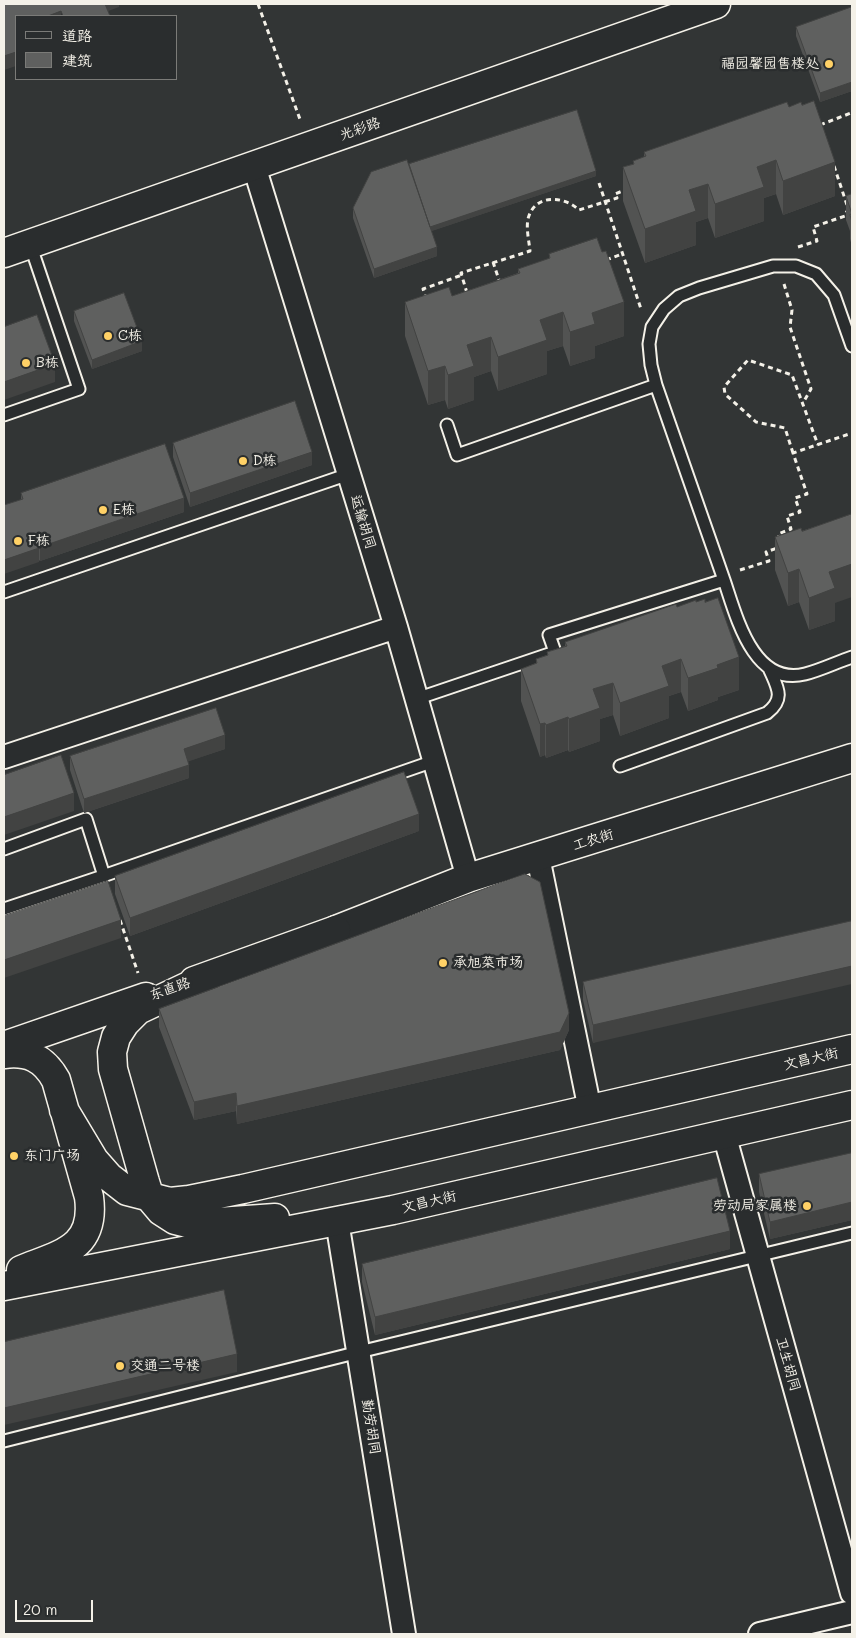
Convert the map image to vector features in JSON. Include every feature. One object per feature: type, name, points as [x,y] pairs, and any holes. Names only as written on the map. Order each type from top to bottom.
[{"type":"main road","name":"光彩路","points":[[4,254],[716,4]]},
{"type":"main road","name":"工农街","points":[[336,930],[468,878],[852,758]]},
{"type":"main road","name":"东直路","points":[[4,1046],[336,930]]},
{"type":"main road","points":[[212,974],[138,1010],[125,1023],[116,1036],[112,1052],[113,1068],[150,1198],[161,1211],[175,1220],[191,1224],[393,1210]]},
{"type":"main road","name":"文昌大街","points":[[64,1110],[94,1160],[109,1177],[127,1191],[170,1202],[242,1189],[852,1049]]},
{"type":"main road","points":[[4,1054],[28,1055],[40,1060],[50,1069],[56,1080],[89,1197],[91,1212],[88,1226],[81,1239],[70,1249],[4,1277]]},
{"type":"main road","name":"文昌大街","points":[[4,1286],[393,1210],[852,1105]]},
{"type":"street","name":"运输胡同","points":[[254,166],[396,627],[468,878]]},
{"type":"street","points":[[4,757],[396,627]]},
{"type":"street","points":[[538,857],[590,1110]]},
{"type":"street","name":"卫生胡同","points":[[724,1134],[852,1593]]},
{"type":"street","name":"勤劳胡同","points":[[337,1221],[404,1634]]},
{"type":"street","points":[[760,1634],[852,1612]]},
{"type":"lane","points":[[4,415],[79,390],[30,244]]},
{"type":"lane","points":[[852,346],[834,295],[816,274],[796,266],[772,266],[679,296],[664,309],[652,327],[649,344],[651,365],[656,385],[738,622],[753,651],[769,668],[785,675],[805,674],[852,657]]},
{"type":"lane","points":[[447,425],[457,455],[656,385]]},
{"type":"lane","points":[[4,592],[349,474]]},
{"type":"lane","points":[[416,699],[555,652],[549,635],[723,578]]},
{"type":"lane","points":[[620,766],[767,713],[776,706],[779,697],[778,689],[769,668]]},
{"type":"lane","points":[[4,909],[434,761]]},
{"type":"lane","points":[[4,849],[86,819],[104,876]]},
{"type":"lane","points":[[4,1441],[359,1352],[852,1233]]},
{"type":"path","points":[[258,4],[309,146]]},
{"type":"path","points":[[823,134],[820,124],[851,113]]},
{"type":"path","points":[[803,403],[811,389],[790,327],[792,310],[774,254],[817,241],[813,227],[845,216],[850,208],[833,162]]},
{"type":"path","points":[[599,183],[650,338]]},
{"type":"path","points":[[418,300],[426,297],[423,289],[462,275],[461,273],[530,251],[528,221],[533,208],[539,204],[555,199],[569,202],[579,210],[617,198],[615,194],[626,190]]},
{"type":"path","points":[[605,260],[622,254]]},
{"type":"path","points":[[493,262],[501,286]]},
{"type":"path","points":[[462,275],[469,296]]},
{"type":"path","points":[[723,578],[769,560],[766,552],[782,547],[778,534],[791,529],[786,516],[800,512],[795,498],[807,494],[785,428],[756,422],[724,394],[724,387],[748,360],[792,375],[818,445]]},
{"type":"path","points":[[793,453],[852,433]]},
{"type":"path","points":[[117,913],[147,997]]},
{"type":"building","points":[[4,4],[105,4],[110,15],[63,15],[61,11],[51,15],[15,15],[15,52],[4,56]]},
{"type":"building","name":"福园馨园售楼处","points":[[852,7],[852,82],[820,93],[796,27]]},
{"type":"building","points":[[814,101],[835,162],[783,181],[776,160],[757,167],[764,187],[715,204],[708,184],[689,190],[696,211],[645,229],[623,167],[634,164],[633,161],[646,156],[644,152],[787,102],[789,107],[801,102],[802,105]]},
{"type":"building","points":[[577,110],[596,171],[430,227],[409,164]]},
{"type":"building","points":[[407,160],[437,247],[374,269],[353,208],[371,172]]},
{"type":"building","points":[[852,194],[852,214],[846,196]]},
{"type":"building","points":[[597,238],[602,252],[606,251],[624,302],[592,313],[595,324],[570,332],[563,312],[540,320],[547,340],[498,357],[491,337],[467,345],[474,366],[448,375],[445,366],[428,371],[405,302],[449,287],[452,296],[520,273],[518,269],[550,258],[549,254]]},
{"type":"building","name":"C栋","points":[[124,293],[142,341],[92,360],[74,311]]},
{"type":"building","name":"B栋","points":[[37,315],[55,364],[4,382],[4,327]]},
{"type":"building","name":"D栋","points":[[295,401],[312,452],[190,493],[173,443]]},
{"type":"building","name":"E栋","points":[[165,444],[184,498],[40,547],[37,541],[39,548],[4,560],[4,505],[23,499],[21,493]]},
{"type":"building","points":[[852,514],[852,564],[829,572],[835,588],[809,598],[799,569],[788,573],[775,537],[801,528],[802,531]]},
{"type":"building","points":[[718,598],[739,657],[717,665],[718,668],[688,678],[681,659],[662,666],[669,686],[620,703],[613,683],[593,689],[600,708],[569,719],[568,717],[546,725],[545,723],[540,724],[521,669],[537,663],[536,659],[548,655],[547,652],[567,646],[565,642],[676,604],[677,607],[696,600],[696,602],[705,599],[705,602]]},
{"type":"building","points":[[216,708],[225,735],[184,749],[189,765],[84,799],[70,756]]},
{"type":"building","points":[[61,755],[74,793],[4,817],[4,775]]},
{"type":"building","points":[[404,772],[419,814],[130,918],[115,876]]},
{"type":"building","name":"承旭菜市场","points":[[525,874],[540,882],[569,1013],[560,1032],[237,1106],[236,1093],[194,1102],[159,1009]]},
{"type":"building","points":[[108,881],[121,920],[4,960],[4,916]]},
{"type":"building","points":[[852,921],[852,966],[593,1025],[583,982]]},
{"type":"building","name":"劳动局家属楼","points":[[852,1153],[852,1202],[770,1222],[759,1174]]},
{"type":"building","points":[[717,1178],[730,1231],[375,1317],[362,1264]]},
{"type":"building","name":"交通二号楼","points":[[224,1290],[237,1354],[4,1408],[4,1342]]},
{"type":"place","name":"福园馨园售楼处","points":[[829,64]]},
{"type":"place","name":"C栋","points":[[108,336]]},
{"type":"place","name":"B栋","points":[[26,363]]},
{"type":"place","name":"D栋","points":[[243,461]]},
{"type":"place","name":"E栋","points":[[103,510]]},
{"type":"place","name":"F栋","points":[[18,541]]},
{"type":"place","name":"承旭菜市场","points":[[443,963]]},
{"type":"place","name":"东门广场","points":[[14,1156]]},
{"type":"place","name":"劳动局家属楼","points":[[807,1206]]},
{"type":"place","name":"交通二号楼","points":[[120,1366]]}]
